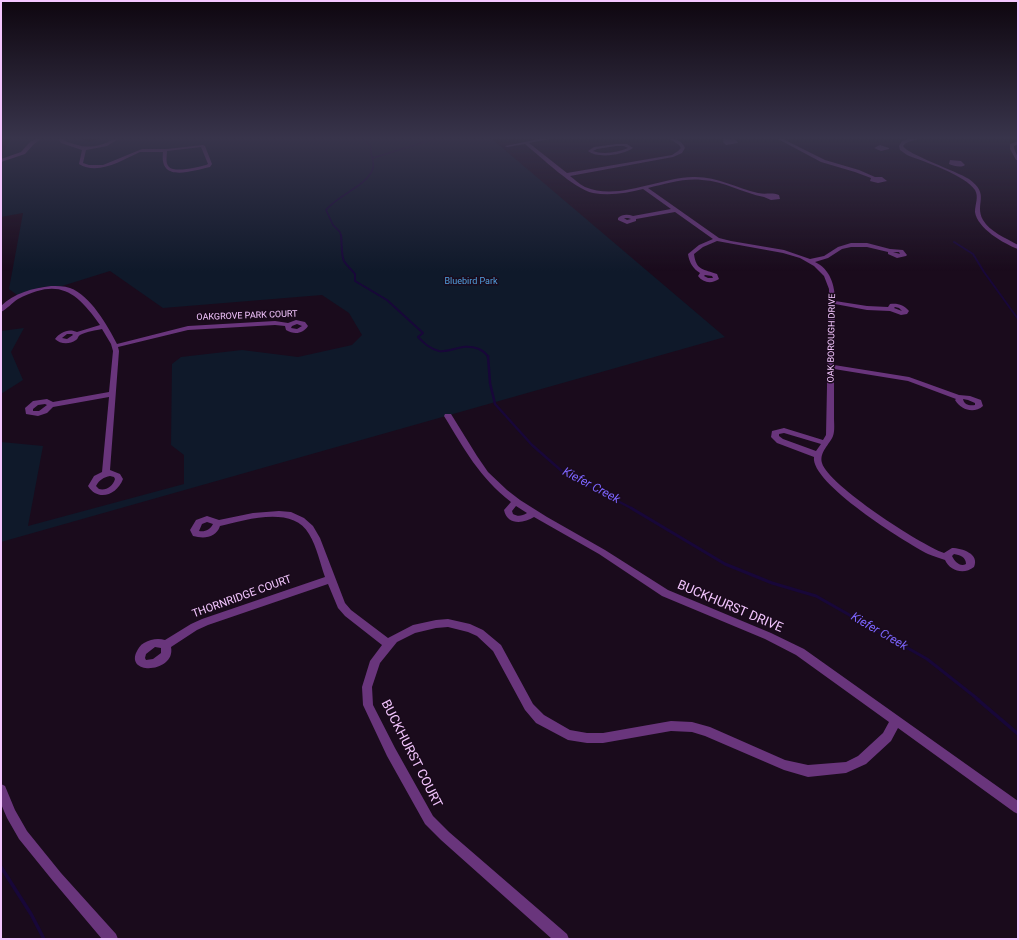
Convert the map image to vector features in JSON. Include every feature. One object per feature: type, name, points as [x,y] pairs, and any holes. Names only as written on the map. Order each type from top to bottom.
[{"type":"street","points":[[576,183],[581,187],[597,192],[616,192],[664,183]]},
{"type":"street","points":[[724,183],[766,196]]},
{"type":"street","points":[[971,183],[978,191],[978,211],[982,221],[990,229],[1018,248]]},
{"type":"street","name":"OAK BOROUGH DRIVE","points":[[643,187],[718,239],[735,244],[780,250],[810,261],[824,271],[832,282],[830,435],[818,455]]},
{"type":"street","points":[[633,218],[675,210]]},
{"type":"street","points":[[704,273],[692,261],[691,254],[701,246],[718,239]]},
{"type":"street","points":[[810,261],[826,257],[840,248],[851,245],[871,246],[891,251]]},
{"type":"street","points":[[1,310],[10,301],[33,291],[49,287],[64,288],[73,291],[105,326],[115,346],[106,474]]},
{"type":"street","points":[[832,302],[867,308],[891,308]]},
{"type":"street","name":"OAKGROVE PARK COURT","points":[[115,346],[188,328],[275,323],[289,325],[288,329],[291,331],[299,331],[303,329]]},
{"type":"street","points":[[77,334],[105,326]]},
{"type":"street","points":[[831,366],[909,379],[960,398]]},
{"type":"street","points":[[51,405],[112,394]]},
{"type":"street","name":"BUCKHURST DRIVE","points":[[448,416],[484,472],[498,487],[516,501],[602,552],[652,586],[665,593],[768,636],[800,652],[1018,808]]},
{"type":"street","points":[[826,443],[784,430],[775,433],[775,437],[780,441],[818,455],[818,462],[821,470],[826,476],[840,489],[885,524],[928,550],[947,557]]},
{"type":"street","points":[[516,501],[508,510],[509,515],[513,519],[525,519],[534,512]]},
{"type":"street","points":[[217,524],[267,513],[282,514],[294,517],[305,523],[313,533],[341,605],[348,613],[388,644]]},
{"type":"street","name":"THORNRIDGE COURT","points":[[166,645],[194,627],[205,622],[330,579]]},
{"type":"street","name":"BUCKHURST COURT","points":[[562,939],[445,836],[429,820],[392,752],[368,705],[367,687],[370,672],[375,661],[388,644],[402,634],[413,629],[436,624],[459,625],[475,631],[490,640],[497,648],[529,707],[540,719],[568,735],[587,738],[603,738],[671,726],[692,727],[706,731],[784,765],[808,771],[846,767],[862,760],[887,737],[896,720]]},
{"type":"street","points":[[1,790],[11,814],[23,835],[57,878],[111,939]]},
{"type":"green space","name":"Bluebird Park","points":[[1,183],[544,183],[725,337],[1,542],[1,442],[43,446],[28,526],[184,484],[184,455],[171,445],[172,364],[181,357],[242,350],[298,357],[352,345],[362,335],[349,313],[322,295],[163,308],[110,271],[62,286],[42,287],[17,295],[9,289],[23,213],[1,217]]},
{"type":"green space","points":[[24,328],[11,352],[23,380],[1,394],[1,331]]},
{"type":"waterway","name":"Kiefer Creek","points":[[341,236],[340,232],[333,225],[326,210],[337,200],[362,183]]},
{"type":"waterway","name":"Kiefer Creek","points":[[341,235],[343,259],[355,274],[355,281],[387,300],[423,333],[418,337],[425,344],[439,351],[449,351],[462,347],[473,347],[479,349],[488,357]]},
{"type":"waterway","points":[[954,242],[973,254],[984,272],[1018,319]]},
{"type":"waterway","name":"Kiefer Creek","points":[[488,356],[490,383],[495,404],[532,445],[564,473],[633,509]]},
{"type":"waterway","name":"Kiefer Creek","points":[[631,508],[725,564],[772,583],[816,596],[927,659],[979,700]]},
{"type":"waterway","name":"Kiefer Creek","points":[[977,699],[1018,734]]},
{"type":"waterway","points":[[1,867],[31,914],[44,939]]}]
